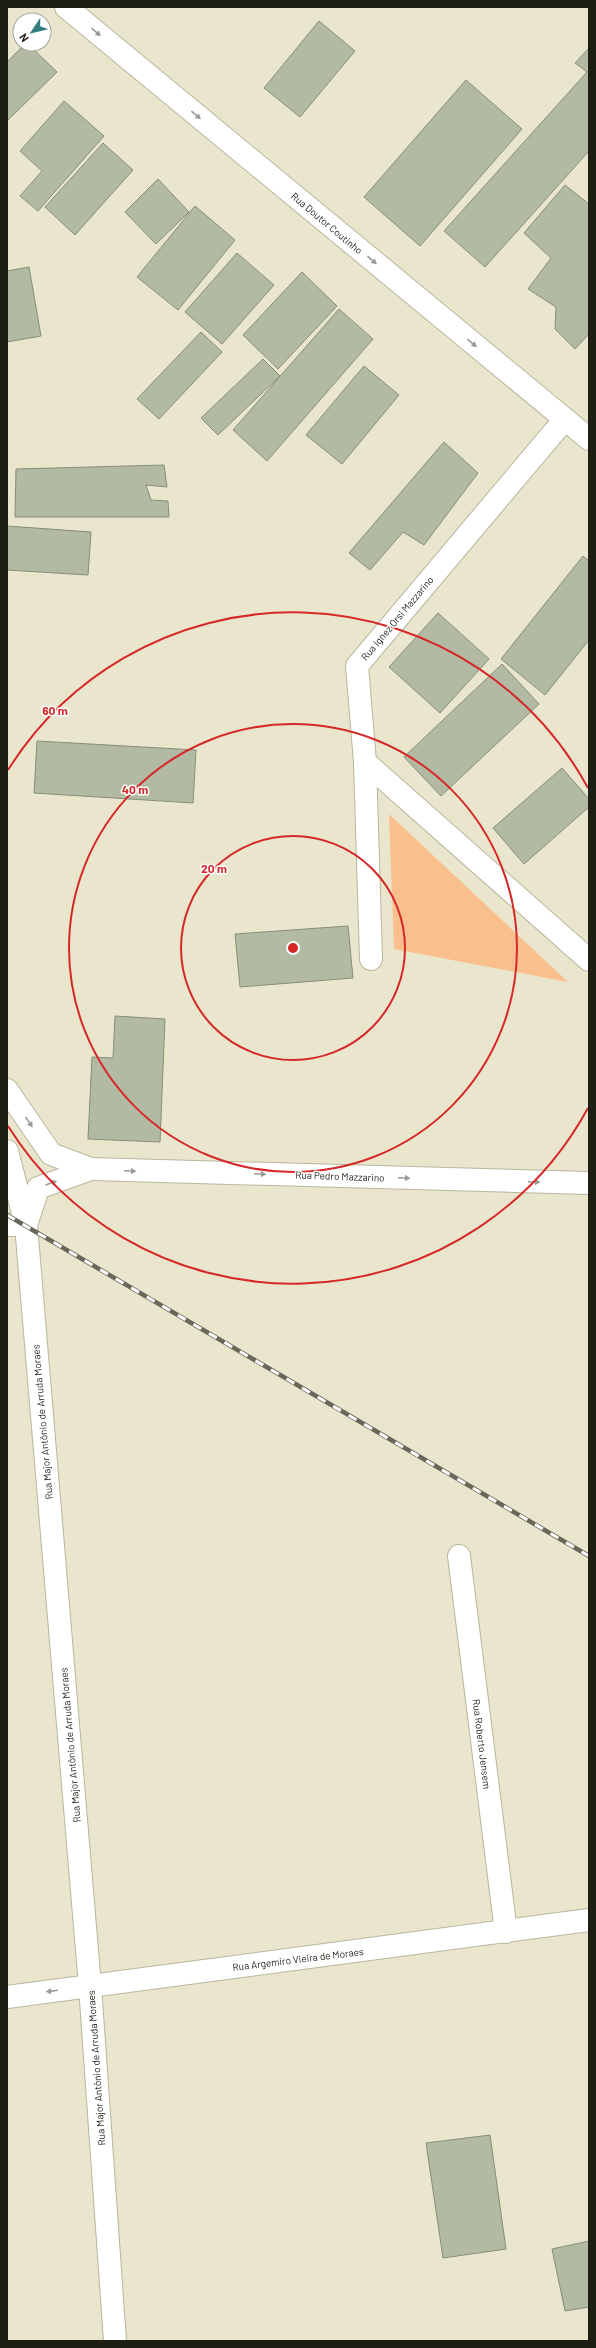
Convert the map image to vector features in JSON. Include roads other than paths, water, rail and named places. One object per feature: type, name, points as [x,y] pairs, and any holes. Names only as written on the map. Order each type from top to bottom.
[{"type":"street","name":"Rua Doutor Coutinho","points":[[66,7],[589,439]]},
{"type":"street","name":"Rua Ignez Orsi Mazzarino","points":[[371,959],[365,762],[357,666],[565,419]]},
{"type":"street","points":[[365,762],[589,960]]},
{"type":"street","name":"Rua Pedro Mazzarino","points":[[7,1090],[51,1154],[91,1169],[589,1183]]},
{"type":"street","name":"Rua Major Antônio de Arruda Moraes","points":[[7,1151],[16,1225],[90,1986],[115,2341]]},
{"type":"street","name":"Rua Pedro Mazzarino","points":[[16,1225],[38,1188],[91,1169]]},
{"type":"street","name":"Rua Roberto Jensem","points":[[459,1556],[506,1932]]},
{"type":"street","name":"Rua Argemiro Vieira de Moraes","points":[[7,1997],[589,1920]]},
{"type":"railway","points":[[7,1215],[589,1556]]}]
